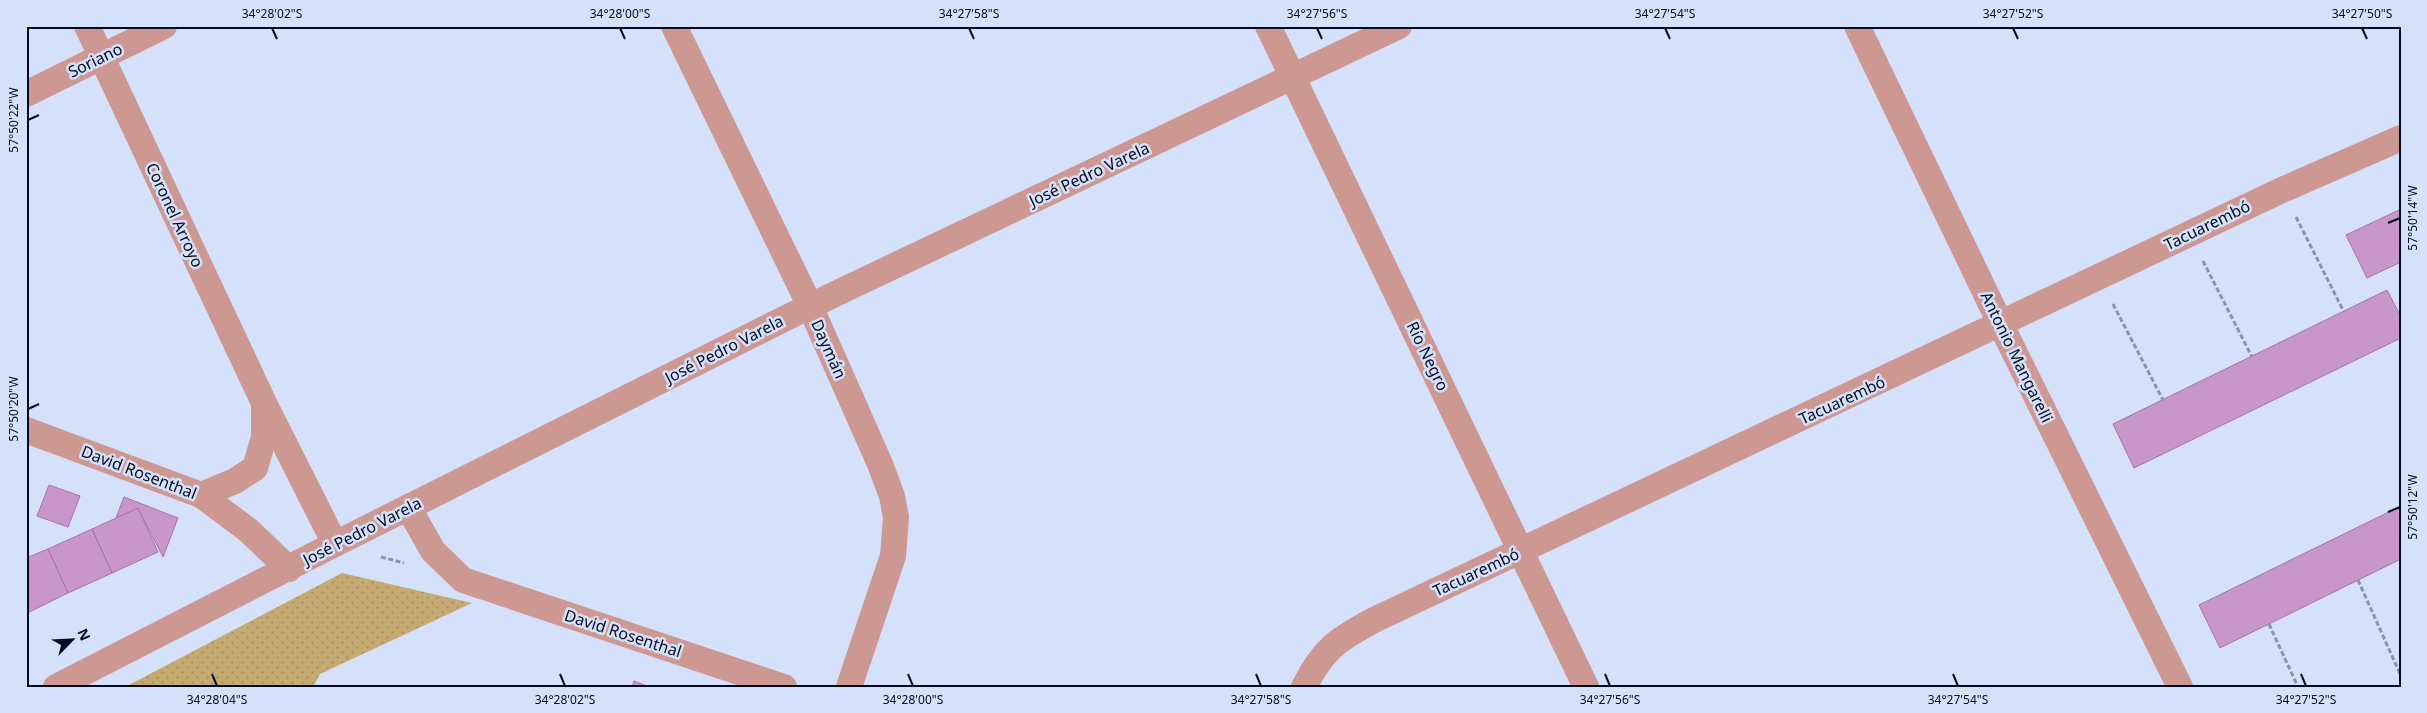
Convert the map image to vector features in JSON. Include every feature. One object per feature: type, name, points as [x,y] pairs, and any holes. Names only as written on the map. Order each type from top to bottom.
[{"type":"street","name":"Coronel Arroyo","points":[[87,26],[264,403],[335,544]]},
{"type":"street","name":"Soriano","points":[[26,94],[164,26]]},
{"type":"street","name":"Daymán","points":[[674,26],[810,306],[880,464],[892,496],[896,517],[893,556],[849,687]]},
{"type":"street","name":"Río Negro","points":[[1268,26],[1522,550],[1586,687]]},
{"type":"street","name":"José Pedro Varela","points":[[56,687],[408,507],[810,306],[1399,26]]},
{"type":"street","name":"Antonio Mangarelli","points":[[1857,26],[2000,325],[2180,687]]},
{"type":"street","name":"Tacuarembó","points":[[1304,687],[1315,664],[1327,649],[1347,634],[2188,234],[2401,138]]},
{"type":"street","name":"Coronel Arroyo","points":[[201,494],[235,481],[255,468],[264,437],[264,403]]},
{"type":"street","name":"David Rosenthal","points":[[26,430],[201,494],[248,530],[289,569]]},
{"type":"street","name":"David Rosenthal","points":[[408,507],[433,551],[463,580],[784,687]]},
{"type":"path","points":[[2282,190],[2344,312]]},
{"type":"path","points":[[2188,234],[2252,356]]},
{"type":"path","points":[[2099,277],[2162,400]]},
{"type":"path","points":[[335,544],[408,565]]},
{"type":"path","points":[[2358,580],[2401,676]]},
{"type":"path","points":[[2269,624],[2298,687]]},
{"type":"shaded area","points":[[342,573],[472,603],[320,674],[313,687],[125,687]]},
{"type":"building","points":[[2401,209],[2401,262],[2367,278],[2346,235]]},
{"type":"building","points":[[2387,290],[2401,317],[2401,338],[2134,468],[2113,424]]},
{"type":"building","points":[[49,485],[80,496],[68,527],[37,516]]},
{"type":"building","points":[[124,497],[178,518],[163,557],[138,508],[116,518]]},
{"type":"building","points":[[2401,506],[2401,559],[2220,648],[2199,605]]},
{"type":"building","points":[[138,508],[158,552],[112,573],[92,529]]},
{"type":"building","points":[[92,529],[112,573],[68,593],[48,549]]},
{"type":"building","points":[[48,549],[68,593],[29,612],[26,606],[26,558]]},
{"type":"building","points":[[634,681],[649,687],[632,687]]}]
